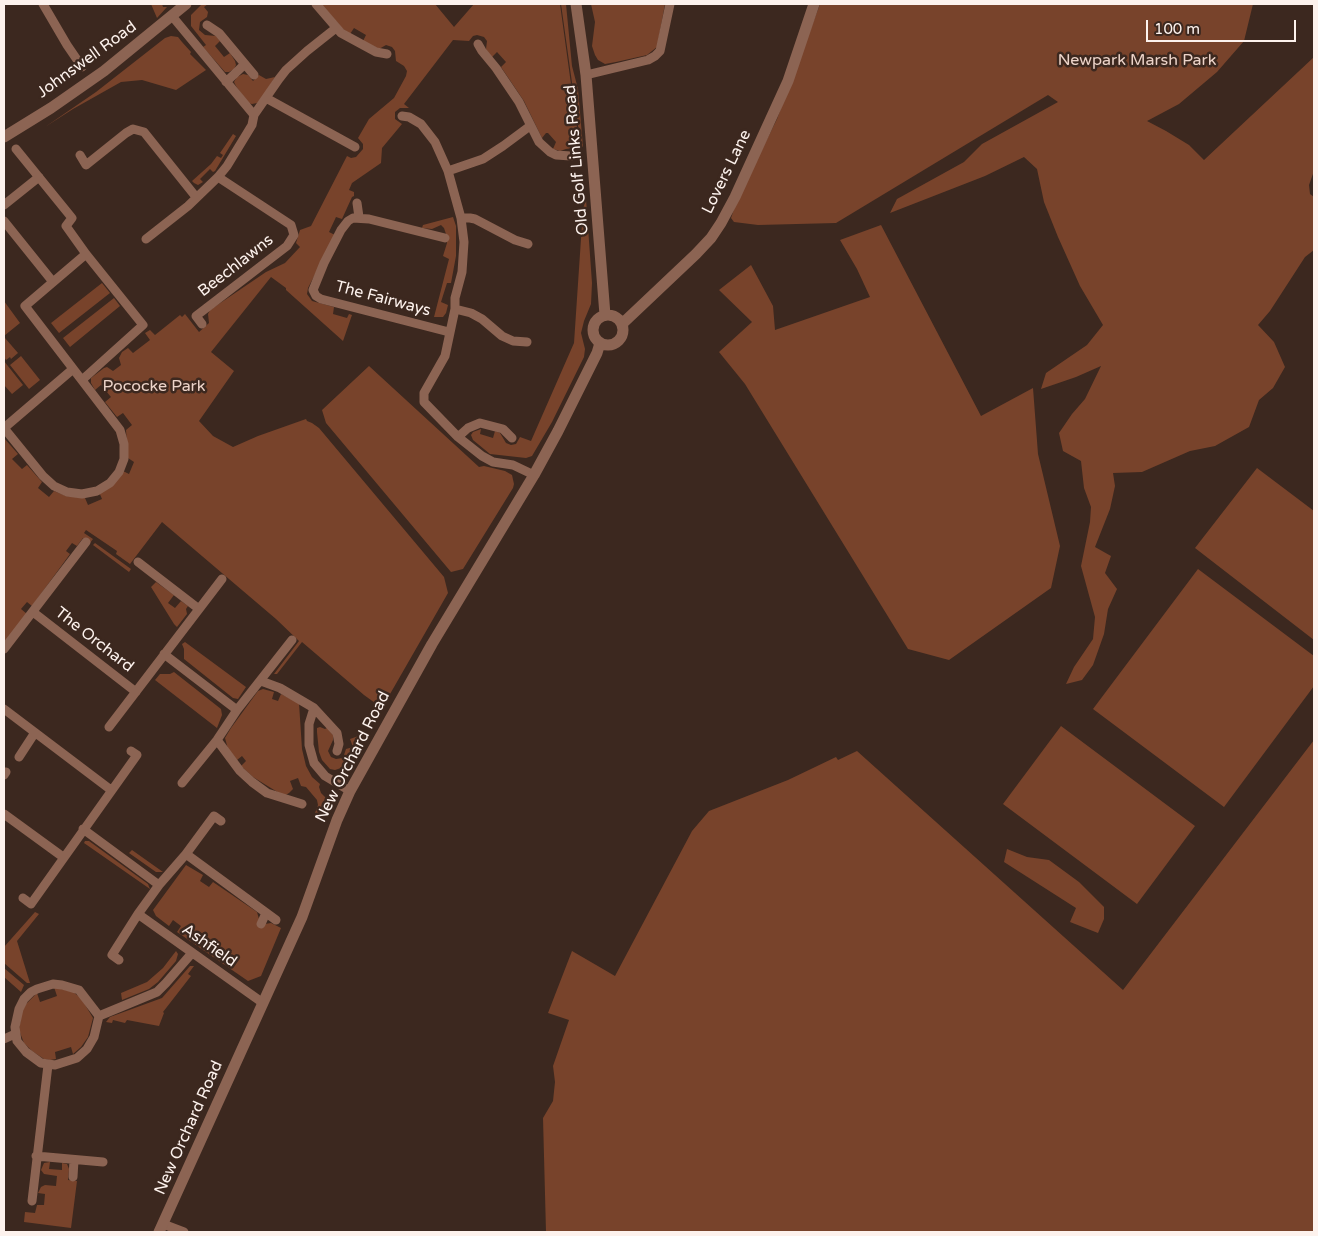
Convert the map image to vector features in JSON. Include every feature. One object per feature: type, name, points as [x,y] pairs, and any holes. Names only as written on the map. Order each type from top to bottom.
[{"type":"street","points":[[43,4],[82,67]]},
{"type":"street","points":[[316,4],[341,33],[376,52],[387,54]]},
{"type":"street","name":"Old Golf Links Road","points":[[576,4],[586,75],[605,315]]},
{"type":"street","points":[[586,75],[648,60],[655,56],[660,51],[670,4]]},
{"type":"street","name":"Lovers Lane","points":[[622,324],[696,254],[711,238],[721,223],[735,197],[788,81],[814,4]]},
{"type":"street","name":"Johnswell Road","points":[[4,137],[51,108],[104,71],[183,5]]},
{"type":"street","points":[[172,16],[254,115]]},
{"type":"street","points":[[207,25],[219,33],[254,75]]},
{"type":"street","points":[[146,239],[188,206],[218,177],[227,166],[252,125],[254,115],[286,70],[336,28]]},
{"type":"street","points":[[478,44],[519,102],[539,142],[556,155],[571,156]]},
{"type":"street","points":[[226,82],[245,64]]},
{"type":"street","points":[[266,98],[355,147]]},
{"type":"street","name":"The Fairways","points":[[402,116],[409,117],[421,124],[431,135],[448,171],[461,218],[464,242],[462,272],[455,298],[455,309],[445,356],[423,398],[427,407],[458,437],[488,460],[506,463],[534,475]]},
{"type":"street","points":[[448,171],[482,159],[504,146],[530,126]]},
{"type":"street","points":[[80,155],[86,165],[126,133],[133,130],[144,132],[196,197]]},
{"type":"street","points":[[16,149],[72,218],[66,226],[143,325],[82,380]]},
{"type":"street","points":[[4,205],[39,177]]},
{"type":"street","name":"Beechlawns","points":[[202,324],[196,316],[287,246],[294,235],[291,225],[218,177]]},
{"type":"street","points":[[358,203],[359,217],[445,238]]},
{"type":"street","name":"The Fairways","points":[[359,217],[348,221],[341,230],[314,285],[313,293],[316,296],[449,332]]},
{"type":"street","points":[[461,218],[475,219],[515,240],[528,244]]},
{"type":"street","points":[[4,221],[53,282]]},
{"type":"street","points":[[73,369],[4,428],[37,469],[54,486],[67,492],[82,494],[97,491],[110,483],[119,472],[124,459],[124,444],[120,430],[82,380],[24,306],[86,254]]},
{"type":"street","name":"The Fairways","points":[[455,309],[477,316],[502,336],[527,342]]},
{"type":"street","points":[[605,315],[613,316],[622,324],[622,334],[617,341],[609,345],[600,343],[594,336],[592,327],[597,319],[605,315]]},
{"type":"street","name":"New Orchard Road","points":[[161,1228],[302,917],[337,820],[350,791],[452,610],[534,475],[597,354],[600,343]]},
{"type":"street","points":[[458,437],[468,428],[480,423],[503,430],[512,438]]},
{"type":"street","name":"The Orchard","points":[[4,649],[86,542]]},
{"type":"street","points":[[138,562],[199,609]]},
{"type":"street","name":"The Orchard","points":[[109,727],[222,579]]},
{"type":"street","name":"The Orchard","points":[[33,612],[136,692]]},
{"type":"street","points":[[182,782],[217,740],[237,710],[292,640]]},
{"type":"street","points":[[164,654],[237,710]]},
{"type":"street","points":[[261,681],[280,688],[314,708],[337,733],[339,738],[337,750]]},
{"type":"street","points":[[314,708],[309,724],[309,745],[314,763],[325,776],[350,791]]},
{"type":"street","points":[[4,709],[34,734],[111,790]]},
{"type":"street","points":[[19,757],[34,734]]},
{"type":"street","points":[[217,740],[240,771],[259,788],[281,799],[302,804]]},
{"type":"street","points":[[23,898],[31,904],[137,755],[131,752]]},
{"type":"street","points":[[4,814],[63,857]]},
{"type":"street","points":[[119,960],[112,955],[159,885],[186,854],[214,816],[222,821]]},
{"type":"street","points":[[84,828],[159,885]]},
{"type":"street","points":[[186,854],[276,920]]},
{"type":"street","points":[[260,924],[266,913]]},
{"type":"street","name":"Ashfield","points":[[138,914],[263,1003]]},
{"type":"street","points":[[99,1016],[157,992],[192,953]]},
{"type":"street","points":[[52,984],[62,984],[78,990],[99,1016],[94,1037],[87,1049],[77,1058],[65,1064],[48,1065],[32,1058],[17,1041],[15,1034],[16,1018],[24,999],[31,992],[52,984]]},
{"type":"street","points":[[4,1039],[15,1034]]},
{"type":"street","points":[[32,1201],[48,1065]]},
{"type":"street","points":[[36,1156],[103,1162]]},
{"type":"street","points":[[73,1177],[74,1160]]},
{"type":"street","points":[[161,1228],[184,1232]]},
{"type":"green space","points":[[151,4],[162,4],[163,7],[167,7],[157,18]]},
{"type":"green space","points":[[202,4],[208,4],[204,7],[208,12],[207,17],[200,22],[199,30],[205,35],[216,36],[220,41],[215,46],[224,57],[230,53],[236,65],[229,72],[225,72],[203,47],[206,45],[191,26],[191,15]]},
{"type":"green space","name":"Pococke Park","points":[[321,4],[435,4],[454,27],[474,4],[560,4],[581,157],[574,148],[560,151],[553,149],[556,142],[548,133],[542,138],[524,101],[501,67],[506,62],[497,52],[492,57],[488,53],[486,49],[487,41],[484,37],[477,35],[473,36],[469,41],[453,40],[404,104],[409,108],[400,108],[395,112],[395,119],[402,124],[382,148],[381,163],[352,183],[349,190],[354,192],[354,196],[342,219],[336,217],[329,232],[335,235],[308,288],[307,294],[312,301],[334,307],[333,314],[347,318],[349,314],[352,315],[343,341],[286,288],[271,277],[211,352],[234,371],[199,421],[213,436],[233,447],[306,419],[312,423],[319,428],[444,577],[448,593],[382,708],[302,642],[277,674],[274,674],[299,641],[276,619],[162,522],[130,564],[116,554],[117,551],[86,530],[84,533],[93,539],[90,543],[83,538],[77,546],[72,543],[66,551],[70,554],[32,606],[27,602],[21,609],[27,614],[4,643],[4,438],[18,454],[12,459],[22,469],[27,465],[42,482],[38,488],[49,497],[54,491],[66,496],[85,498],[88,505],[102,499],[99,492],[123,471],[129,474],[134,462],[128,458],[126,430],[132,425],[123,413],[117,417],[105,402],[111,397],[101,385],[95,390],[91,383],[91,378],[107,367],[113,371],[121,365],[119,358],[122,352],[128,348],[133,353],[150,340],[145,333],[150,330],[155,335],[180,315],[182,317],[185,314],[199,332],[209,323],[208,314],[210,310],[266,272],[285,263],[300,247],[296,243],[300,230],[311,226],[347,156],[351,158],[356,157],[363,149],[363,144],[358,138],[369,119],[394,98],[406,76],[407,71],[404,66],[396,61],[395,51],[392,47],[386,45],[379,49],[363,41],[366,35],[354,28],[350,34],[343,29]]},
{"type":"green space","points":[[561,4],[566,4],[572,66],[578,89],[583,147],[581,147]]},
{"type":"green space","points":[[591,4],[665,4],[657,47],[647,55],[616,62],[605,64],[598,60],[592,46],[595,22]]},
{"type":"green space","name":"Newpark Marsh Park","points":[[820,4],[1253,4],[1244,41],[1217,72],[1179,104],[1147,121],[1189,145],[1204,160],[1314,57],[1314,171],[1309,185],[1310,194],[1314,197],[1314,250],[1305,257],[1270,311],[1258,325],[1274,342],[1285,367],[1273,388],[1259,400],[1249,427],[1215,446],[1190,451],[1142,472],[1113,473],[1115,486],[1110,509],[1095,547],[1111,556],[1105,573],[1117,589],[1108,609],[1104,634],[1093,665],[1082,680],[1066,684],[1074,667],[1093,639],[1095,617],[1081,566],[1090,522],[1091,507],[1084,488],[1081,461],[1063,451],[1059,433],[1085,399],[1101,366],[1041,389],[1046,373],[1087,345],[1103,325],[1080,286],[1058,237],[1044,202],[1037,169],[1024,157],[985,176],[890,213],[897,199],[964,162],[982,144],[1058,102],[1048,95],[836,223],[758,225],[734,222],[731,218],[738,198],[777,119]]},
{"type":"green space","points":[[171,36],[178,37],[191,52],[190,54],[206,70],[176,90],[142,80],[121,82],[45,127],[96,92],[165,38]]},
{"type":"green space","points":[[243,74],[248,75],[253,81],[259,75],[266,79],[275,77],[262,99],[257,103],[248,103],[234,82],[237,77]]},
{"type":"green space","points":[[233,134],[236,136],[215,171],[213,172],[210,169],[200,179],[203,182],[198,185],[194,183],[192,181],[217,156],[221,158],[223,155],[220,153]]},
{"type":"green space","points":[[586,199],[592,283],[591,304],[581,333],[585,349],[584,357],[552,422],[532,456],[526,458],[490,454],[473,440],[471,435],[473,432],[481,429],[480,434],[493,438],[495,431],[500,433],[506,443],[511,445],[516,444],[520,437],[531,441],[574,343],[583,209]]},
{"type":"green space","points":[[453,217],[456,226],[456,256],[451,283],[447,283],[441,302],[448,305],[443,317],[434,317],[449,259],[443,256],[447,243],[446,234],[441,225],[432,229],[422,228],[423,225]]},
{"type":"green space","points":[[881,225],[981,416],[1033,388],[1038,454],[1060,546],[1051,588],[949,660],[908,649],[745,384],[719,352],[752,322],[719,290],[751,265],[773,306],[775,330],[870,297],[857,269],[840,240]]},
{"type":"green space","points":[[102,283],[110,293],[59,333],[51,323]]},
{"type":"green space","points":[[114,298],[120,306],[70,347],[63,338]]},
{"type":"green space","points":[[4,301],[20,323],[4,336]]},
{"type":"green space","points":[[5,338],[18,353],[11,359],[10,357],[6,360],[4,357]]},
{"type":"green space","points":[[21,356],[40,380],[29,389],[10,365]]},
{"type":"green space","points":[[4,361],[23,385],[12,394],[4,385]]},
{"type":"green space","points":[[369,366],[479,467],[484,466],[505,471],[512,475],[513,488],[463,569],[451,572],[326,423],[322,410]]},
{"type":"green space","points":[[1257,468],[1314,511],[1314,640],[1195,548]]},
{"type":"green space","points":[[95,543],[131,569],[129,572],[93,545]]},
{"type":"green space","points":[[1198,569],[1314,656],[1314,686],[1224,807],[1093,709]]},
{"type":"green space","points":[[156,582],[174,595],[168,603],[175,608],[181,601],[188,606],[186,609],[187,614],[177,627],[151,587]]},
{"type":"green space","points":[[185,642],[246,687],[238,699],[233,698],[184,659],[182,644]]},
{"type":"green space","points":[[174,672],[221,709],[222,715],[217,728],[155,680],[160,674]]},
{"type":"green space","points":[[263,689],[274,692],[272,699],[278,701],[281,694],[299,703],[302,749],[306,766],[312,777],[320,784],[321,793],[329,801],[325,817],[315,813],[318,805],[317,800],[306,787],[301,786],[298,778],[290,781],[293,789],[284,796],[253,777],[241,766],[246,761],[242,756],[237,760],[228,749],[225,738],[258,691]]},
{"type":"green space","points":[[1061,726],[1195,826],[1137,904],[1003,804]]},
{"type":"green space","points":[[317,728],[327,728],[333,735],[328,751],[331,757],[336,759],[343,758],[346,749],[353,747],[350,739],[367,733],[344,767],[335,770],[330,769],[322,760],[319,752]]},
{"type":"green space","points":[[1314,740],[1314,1232],[546,1232],[543,1118],[553,1101],[555,1082],[553,1066],[569,1020],[548,1013],[572,951],[615,976],[692,831],[709,811],[788,780],[836,757],[838,760],[857,751],[1123,990]]},
{"type":"green space","points":[[89,841],[148,884],[150,889],[84,843]]},
{"type":"green space","points":[[1007,849],[1027,857],[1049,860],[1079,882],[1104,907],[1104,919],[1098,933],[1070,922],[1076,908],[1004,862]]},
{"type":"green space","points":[[132,850],[163,872],[156,872],[129,853]]},
{"type":"green space","points":[[186,865],[203,875],[200,881],[209,887],[213,882],[257,912],[259,919],[265,924],[271,923],[281,928],[261,976],[248,981],[177,932],[181,926],[173,920],[169,926],[156,916],[153,910]]},
{"type":"green space","points":[[35,912],[39,914],[17,941],[30,983],[27,983],[4,963],[4,947]]},
{"type":"green space","points":[[176,951],[178,954],[176,961],[158,982],[149,989],[122,1000],[121,993],[147,982],[163,968]]},
{"type":"green space","points":[[190,966],[194,966],[188,974],[191,976],[163,1012],[159,1026],[127,1020],[125,1023],[113,1020],[112,1023],[106,1022],[110,1017],[162,998]]},
{"type":"green space","points":[[4,968],[24,985],[21,992],[4,977]]},
{"type":"green space","points":[[54,987],[73,992],[81,998],[93,1018],[88,1037],[81,1047],[73,1054],[71,1047],[55,1052],[56,1059],[50,1060],[44,1059],[32,1051],[24,1043],[19,1030],[22,1011],[26,1004],[37,993],[40,1002],[57,996]]},
{"type":"green space","points":[[50,1162],[49,1169],[62,1170],[62,1163],[67,1164],[69,1169],[68,1180],[77,1181],[71,1228],[24,1222],[25,1212],[35,1213],[37,1205],[44,1205],[45,1194],[38,1193],[41,1187],[45,1185],[56,1186],[57,1176],[44,1174],[41,1170],[44,1163]]}]
